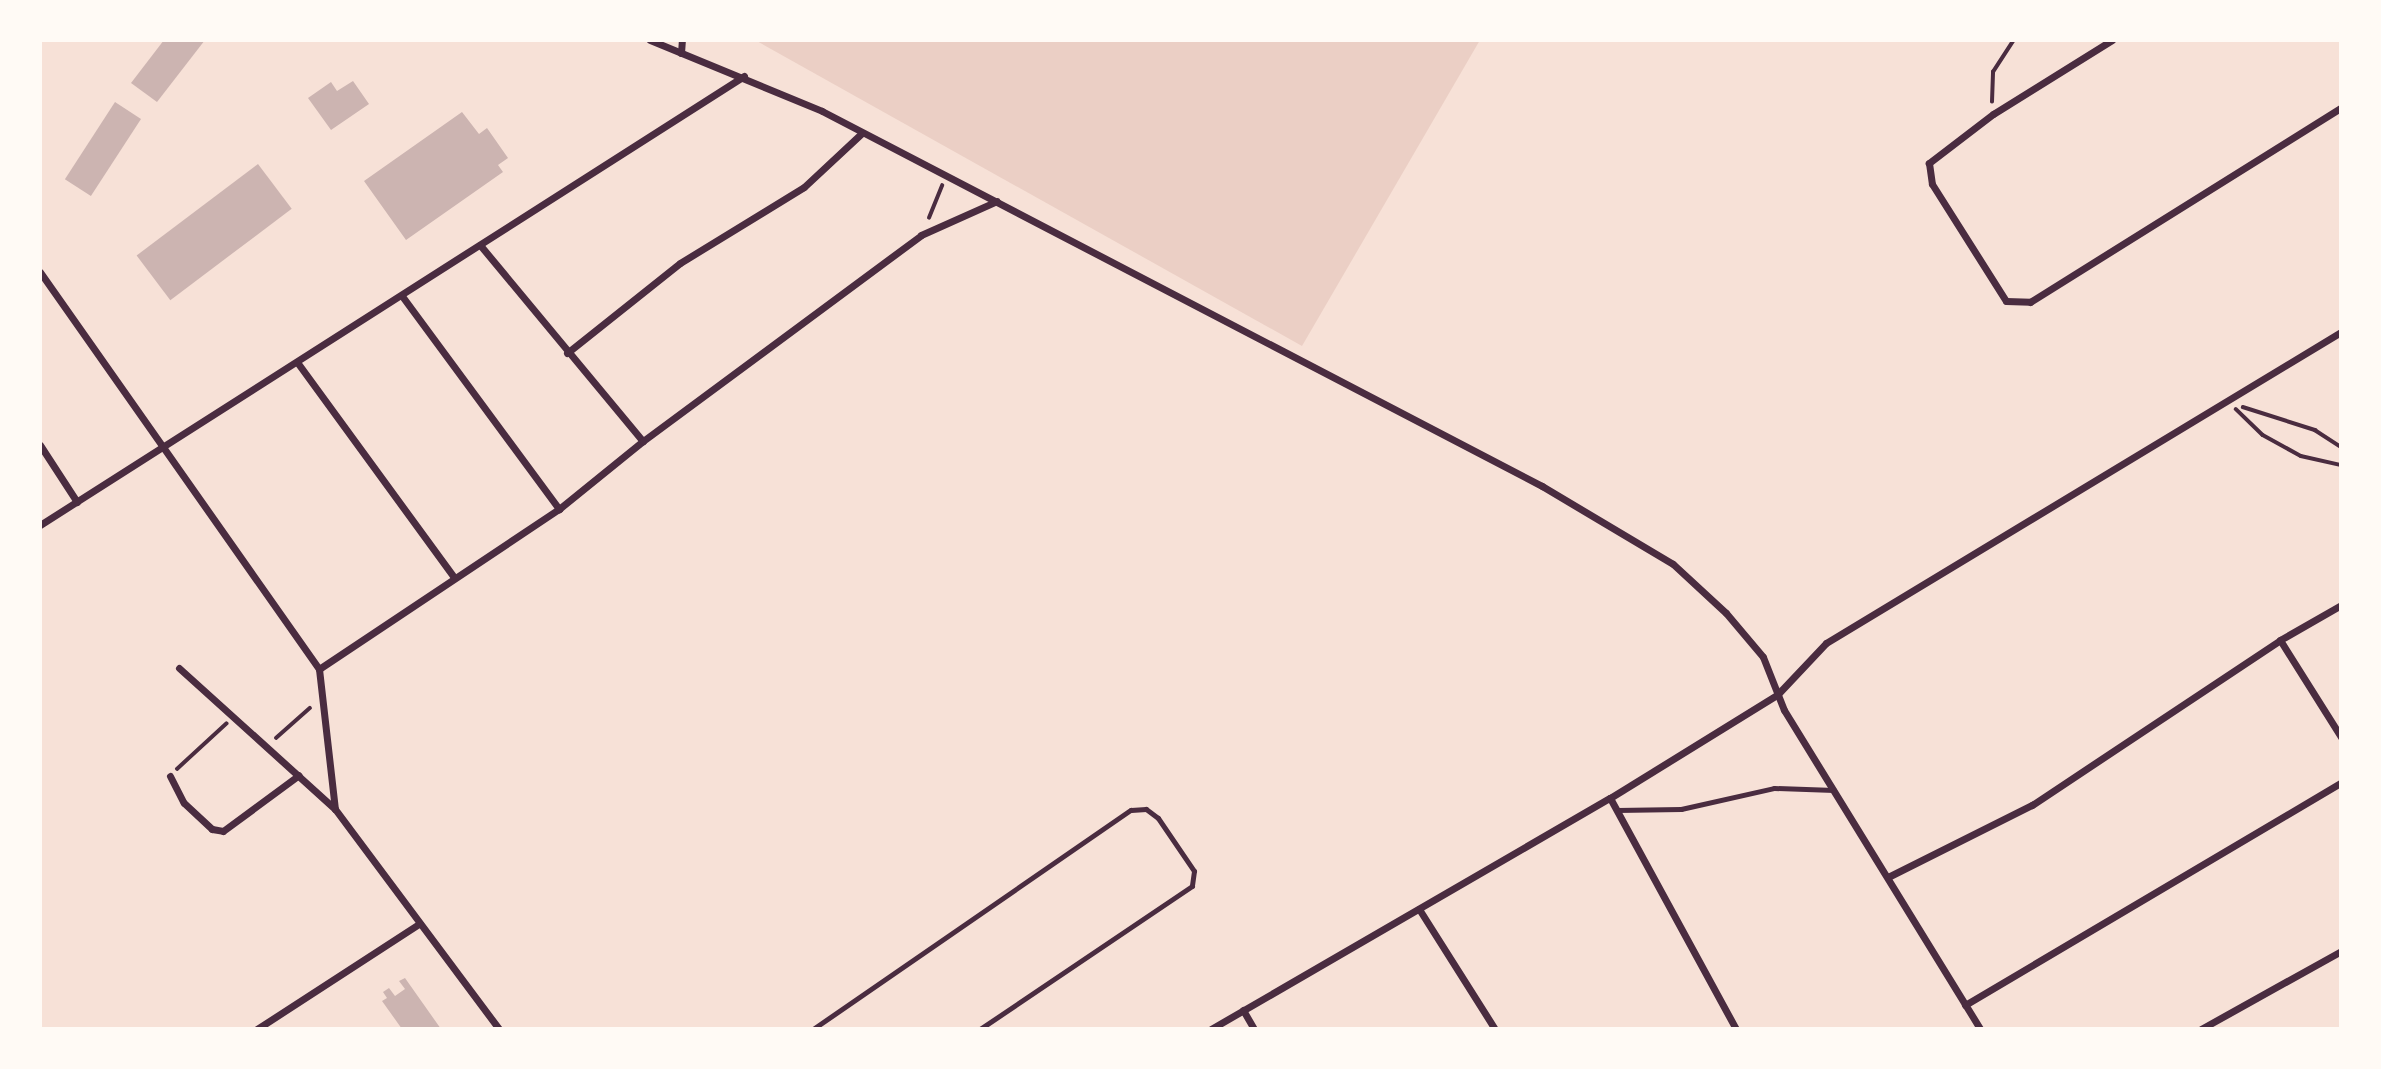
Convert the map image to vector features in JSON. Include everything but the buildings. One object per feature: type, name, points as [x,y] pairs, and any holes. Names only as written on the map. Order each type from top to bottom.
[{"type":"street","points":[[650,40],[744,76],[997,201],[1542,486],[1643,544],[1701,588],[1752,641],[1772,672],[1777,695],[1980,1029]]},
{"type":"street","points":[[681,53],[682,40]]},
{"type":"street","points":[[2112,40],[1993,114],[1933,156],[1927,172],[2000,296],[2018,304],[2030,302],[2341,108]]},
{"type":"street","points":[[40,525],[744,76]]},
{"type":"street","points":[[567,353],[680,263],[804,187],[862,133]]},
{"type":"street","points":[[319,668],[559,509],[643,441],[921,236],[997,201]]},
{"type":"street","points":[[480,245],[567,353],[643,441]]},
{"type":"street","points":[[40,272],[319,668],[335,808]]},
{"type":"street","points":[[402,296],[559,509]]},
{"type":"street","points":[[1211,1029],[1610,798],[1777,695],[1826,643],[1994,537],[2229,403],[2341,332]]},
{"type":"street","points":[[297,362],[454,577]]},
{"type":"street","points":[[40,445],[77,502]]},
{"type":"street","points":[[1888,877],[2032,805],[2280,640],[2341,605]]},
{"type":"street","points":[[2280,640],[2341,737]]},
{"type":"street","points":[[179,668],[335,808],[499,1029]]},
{"type":"street","points":[[170,776],[184,803],[212,830],[223,831],[299,775]]},
{"type":"street","points":[[1965,1006],[2341,783]]},
{"type":"street","points":[[1610,798],[1736,1029]]},
{"type":"street","points":[[1419,909],[1495,1029]]},
{"type":"street","points":[[257,1029],[420,923]]},
{"type":"street","points":[[2201,1029],[2341,951]]},
{"type":"street","points":[[1243,1010],[1254,1029]]},
{"type":"lane","points":[[1617,810],[1681,809],[1774,788],[1834,790]]},
{"type":"lane","points":[[813,1029],[1131,810],[1146,809],[1158,818],[1194,872],[1192,886],[980,1029]]},
{"type":"path","points":[[1993,114],[1993,72],[2014,40]]},
{"type":"path","points":[[921,236],[947,176]]},
{"type":"path","points":[[2229,403],[2315,430],[2341,447]]},
{"type":"path","points":[[2229,403],[2263,435],[2301,456],[2341,465]]},
{"type":"path","points":[[267,746],[314,705]]},
{"type":"path","points":[[170,776],[233,718]]},
{"type":"shaded area","points":[[755,40],[1480,40],[1302,346]]}]
